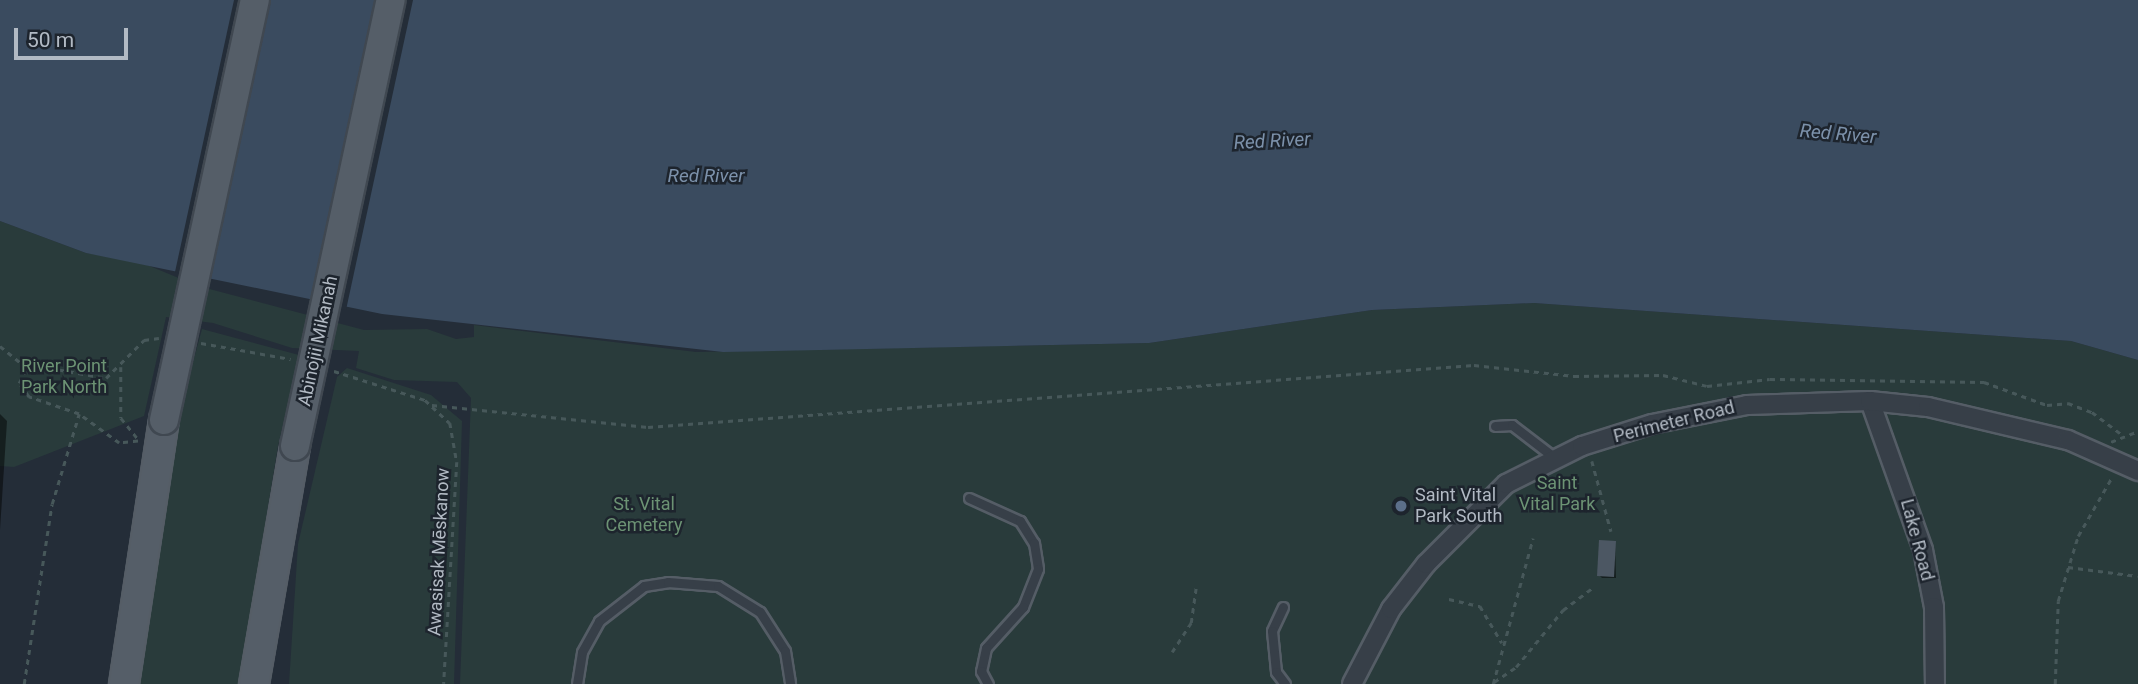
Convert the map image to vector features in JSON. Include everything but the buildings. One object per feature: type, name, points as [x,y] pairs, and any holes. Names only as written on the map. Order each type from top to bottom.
[{"type":"main road","points":[[124,684],[154,424],[256,0]]},
{"type":"main road","name":"Abinojii Mikanah","points":[[254,684],[295,446],[391,0]]},
{"type":"street","name":"Perimeter Road","points":[[1352,684],[1391,609],[1441,547],[1506,484],[1585,445],[1737,407],[1870,401],[2003,421],[2097,452],[2138,471]]},
{"type":"street","name":"Lake Road","points":[[1870,401],[1923,550],[1934,607],[1935,684]]},
{"type":"lane","points":[[1494,426],[1512,425],[1555,458]]},
{"type":"lane","points":[[969,498],[1020,521],[1034,543],[1038,569],[1023,607],[986,648],[981,671],[988,684]]},
{"type":"lane","points":[[577,684],[582,653],[599,621],[644,586],[668,582],[718,586],[760,612],[785,651],[790,684]]},
{"type":"lane","points":[[1283,607],[1272,631],[1276,672],[1285,684]]},
{"type":"path","points":[[0,346],[27,368],[96,380],[122,364],[144,340],[167,339]]},
{"type":"path","points":[[193,342],[294,360]]},
{"type":"path","points":[[122,364],[121,418],[139,440]]},
{"type":"path","points":[[432,405],[648,427],[1474,365],[1574,376],[1663,375],[1707,386],[1770,379],[1984,382],[2047,405],[2068,403],[2092,412],[2121,434]]},
{"type":"path","points":[[27,368],[21,390],[79,414],[119,443],[139,440],[154,424]]},
{"type":"path","name":"Awasisak Mēskanow","points":[[330,370],[398,388],[432,405],[450,423],[457,462],[443,684]]},
{"type":"path","points":[[24,684],[52,504],[79,414]]},
{"type":"path","points":[[2097,452],[2121,434],[2138,430]]},
{"type":"path","points":[[1585,445],[1611,531]]},
{"type":"path","points":[[2055,684],[2058,601],[2078,536],[2120,462]]},
{"type":"path","points":[[1493,683],[1533,538]]},
{"type":"path","points":[[2068,568],[2137,576]]},
{"type":"path","points":[[1172,652],[1191,623],[1200,598],[1196,587]]},
{"type":"path","points":[[1493,683],[1516,667],[1563,610],[1593,587]]},
{"type":"path","points":[[1449,599],[1480,606],[1502,643]]},
{"type":"green space","points":[[0,221],[86,253],[140,262],[198,286],[364,330],[427,329],[456,339],[474,337],[474,325],[696,352],[1149,343],[1372,310],[1534,303],[2071,341],[2138,360],[2138,684],[460,684],[471,398],[457,382],[394,380],[356,368],[359,351],[292,348],[213,323],[166,317],[144,416],[14,467],[0,466]]},
{"type":"green space","points":[[202,329],[299,355],[278,446],[239,684],[138,684],[164,470]]},
{"type":"green space","points":[[347,368],[431,395],[462,421],[454,684],[289,684],[298,544],[337,377]]},
{"type":"water","name":"Red River","points":[[0,0],[2138,0],[2138,360],[2071,341],[1534,303],[1372,310],[1149,343],[723,352],[382,314],[86,253],[0,221]]},
{"type":"pier","points":[[234,0],[268,0],[208,279],[175,272]]},
{"type":"pier","points":[[380,0],[413,0],[346,310],[315,303]]},
{"type":"place","name":"Saint Vital Park South","points":[[1401,506]]},
{"type":"park label","name":"River Point Park North","points":[[64,377]]},
{"type":"park label","name":"Saint Vital Park","points":[[1557,494]]},
{"type":"park label","name":"St. Vital Cemetery","points":[[644,515]]}]
